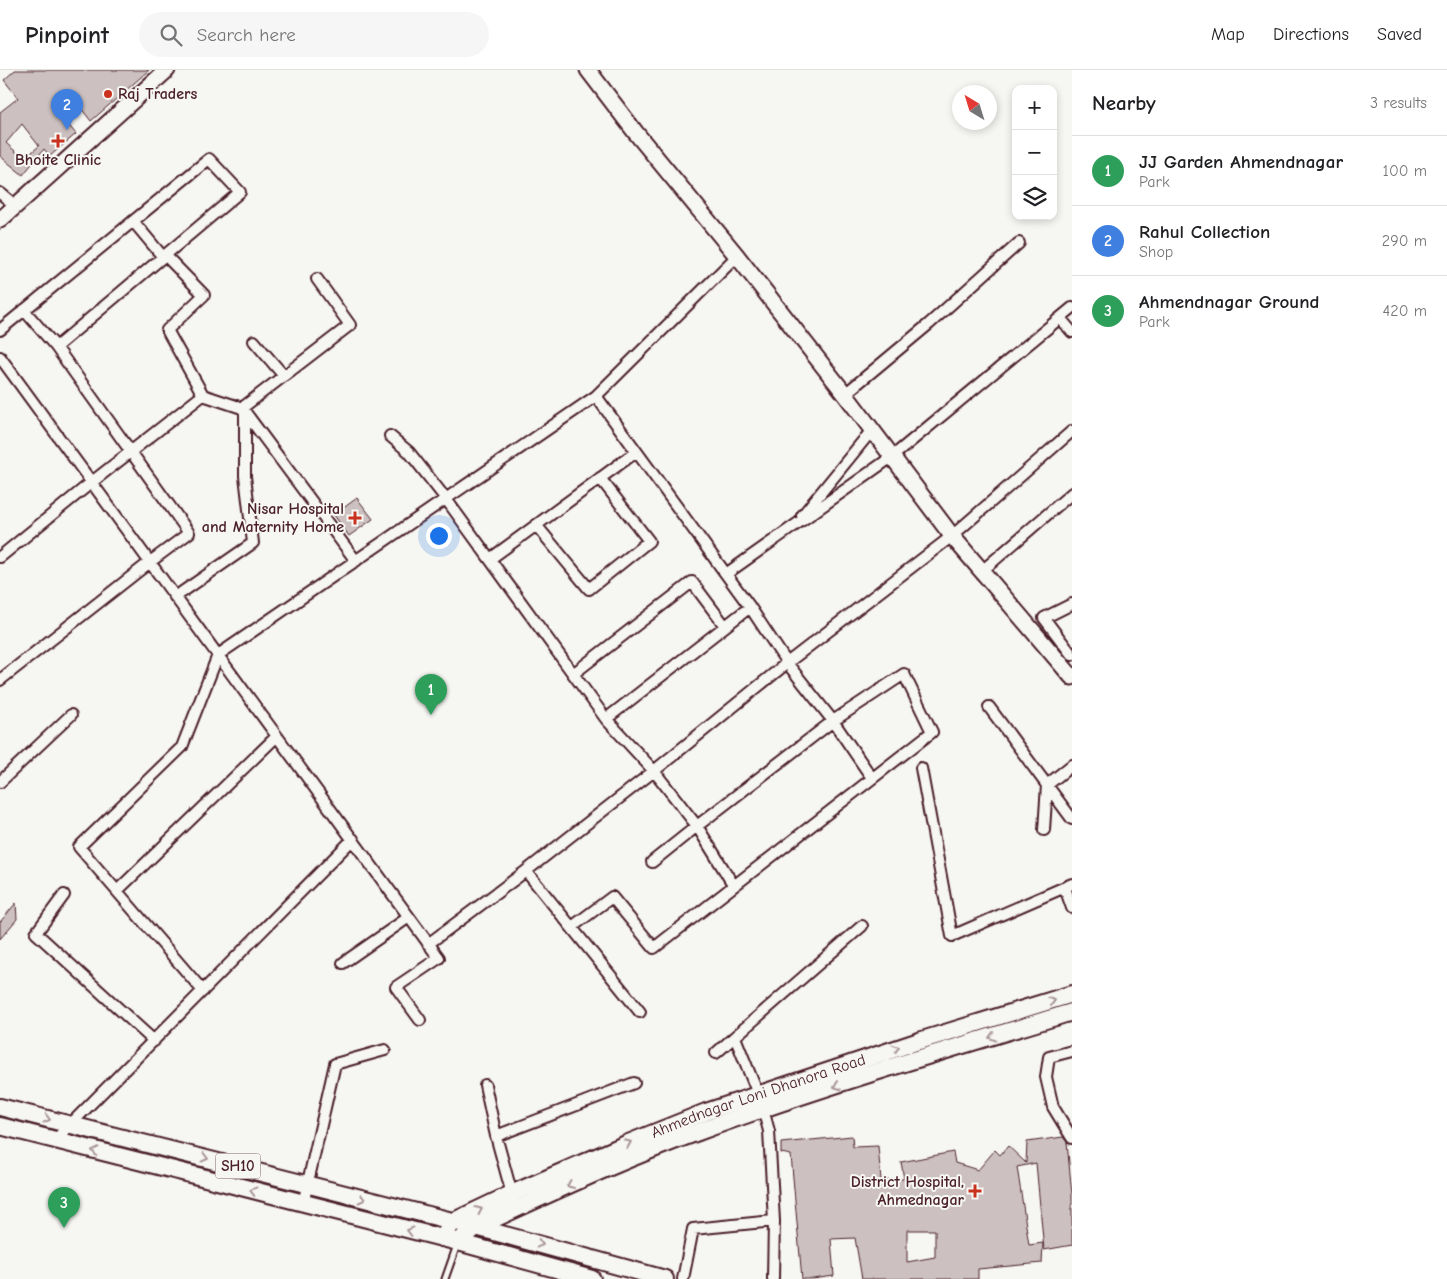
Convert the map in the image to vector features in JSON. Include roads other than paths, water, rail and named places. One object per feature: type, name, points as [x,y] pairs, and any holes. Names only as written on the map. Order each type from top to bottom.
[{"type":"main road","name":"Ahmednagar Loni Dhanora Road","points":[[761,1102],[919,1041],[1072,994]]},
{"type":"main road","name":"Ahmednagar Loni Dhanora Road","points":[[458,1242],[514,1201],[626,1144],[706,1112],[761,1102],[1072,1012]]},
{"type":"main road","name":"SH10","points":[[0,1107],[476,1227],[665,1279]]},
{"type":"main road","name":"SH10","points":[[0,1126],[458,1242],[592,1279]]},
{"type":"main road","name":"Ahmednagar Loni Dhanora Road","points":[[442,1238],[454,1222],[514,1201]]},
{"type":"street","points":[[588,70],[636,133],[738,256],[893,456],[952,536],[1072,677]]},
{"type":"street","points":[[0,220],[158,73]]},
{"type":"street","points":[[0,330],[209,159],[240,192],[56,347]]},
{"type":"street","points":[[0,193],[16,206]]},
{"type":"street","points":[[133,221],[164,256],[204,295],[167,330],[203,395],[244,410],[356,560]]},
{"type":"street","points":[[845,394],[929,324],[1019,243]]},
{"type":"street","points":[[203,991],[79,847],[182,747],[218,655],[596,396],[738,256]]},
{"type":"street","points":[[244,410],[284,376],[350,325],[317,279]]},
{"type":"street","points":[[726,574],[893,456],[1072,308]]},
{"type":"street","points":[[0,680],[189,533],[56,347],[24,310]]},
{"type":"street","points":[[1060,318],[1072,332]]},
{"type":"street","points":[[254,341],[284,376]]},
{"type":"street","points":[[0,357],[440,958],[396,987],[420,1020]]},
{"type":"street","points":[[0,557],[203,395]]},
{"type":"street","points":[[596,396],[750,607],[787,663],[833,721],[872,778]]},
{"type":"street","points":[[175,597],[252,543],[245,476],[244,410]]},
{"type":"street","points":[[794,526],[872,430]]},
{"type":"street","points":[[428,944],[654,771],[787,663],[952,536],[1072,431]]},
{"type":"street","points":[[390,436],[409,452],[446,499],[606,719],[654,771],[697,826],[734,886]]},
{"type":"street","points":[[490,559],[636,452]]},
{"type":"street","points":[[536,525],[589,589],[649,541],[600,478]]},
{"type":"street","points":[[982,571],[1072,493]]},
{"type":"street","points":[[574,674],[692,582],[725,626]]},
{"type":"street","points":[[1072,604],[1044,618],[1072,655]]},
{"type":"street","points":[[606,719],[750,607]]},
{"type":"street","points":[[572,927],[612,897],[654,948],[932,732],[904,674],[833,721],[652,862]]},
{"type":"street","points":[[990,707],[1072,819]]},
{"type":"street","points":[[0,782],[71,715]]},
{"type":"street","points":[[116,891],[277,736]]},
{"type":"street","points":[[1044,830],[1047,785],[1072,764]]},
{"type":"street","points":[[921,768],[952,936],[1068,886],[1072,908]]},
{"type":"street","points":[[54,1141],[353,839]]},
{"type":"street","points":[[526,870],[640,1012]]},
{"type":"street","points":[[64,895],[36,933],[154,1040]]},
{"type":"street","points":[[343,963],[409,917]]},
{"type":"street","points":[[716,1053],[862,926]]},
{"type":"street","points":[[735,1036],[761,1102],[768,1131],[774,1221],[773,1279]]},
{"type":"street","points":[[303,1204],[335,1064],[385,1050]]},
{"type":"street","points":[[1072,1051],[1049,1057],[1046,1077],[1053,1107],[1072,1138]]},
{"type":"street","points":[[496,1136],[634,1083]]},
{"type":"street","points":[[485,1085],[496,1136],[514,1201]]},
{"type":"street","points":[[683,1279],[693,1229],[774,1221]]},
{"type":"lane","points":[[446,1279],[458,1242]]},
{"type":"place","name":"Raj Traders","points":[[108,94]]},
{"type":"place","name":"Rahul Collection","points":[[67,130]]},
{"type":"place","name":"Bhoite Clinic","points":[[58,141]]},
{"type":"place","name":"Nisar Hospital and Maternity Home","points":[[355,518]]},
{"type":"place","name":"JJ Garden Ahmendnagar","points":[[431,715]]},
{"type":"place","name":"District Hospital, Ahmednagar","points":[[975,1191]]},
{"type":"place","name":"Ahmendnagar Ground","points":[[64,1228]]}]
